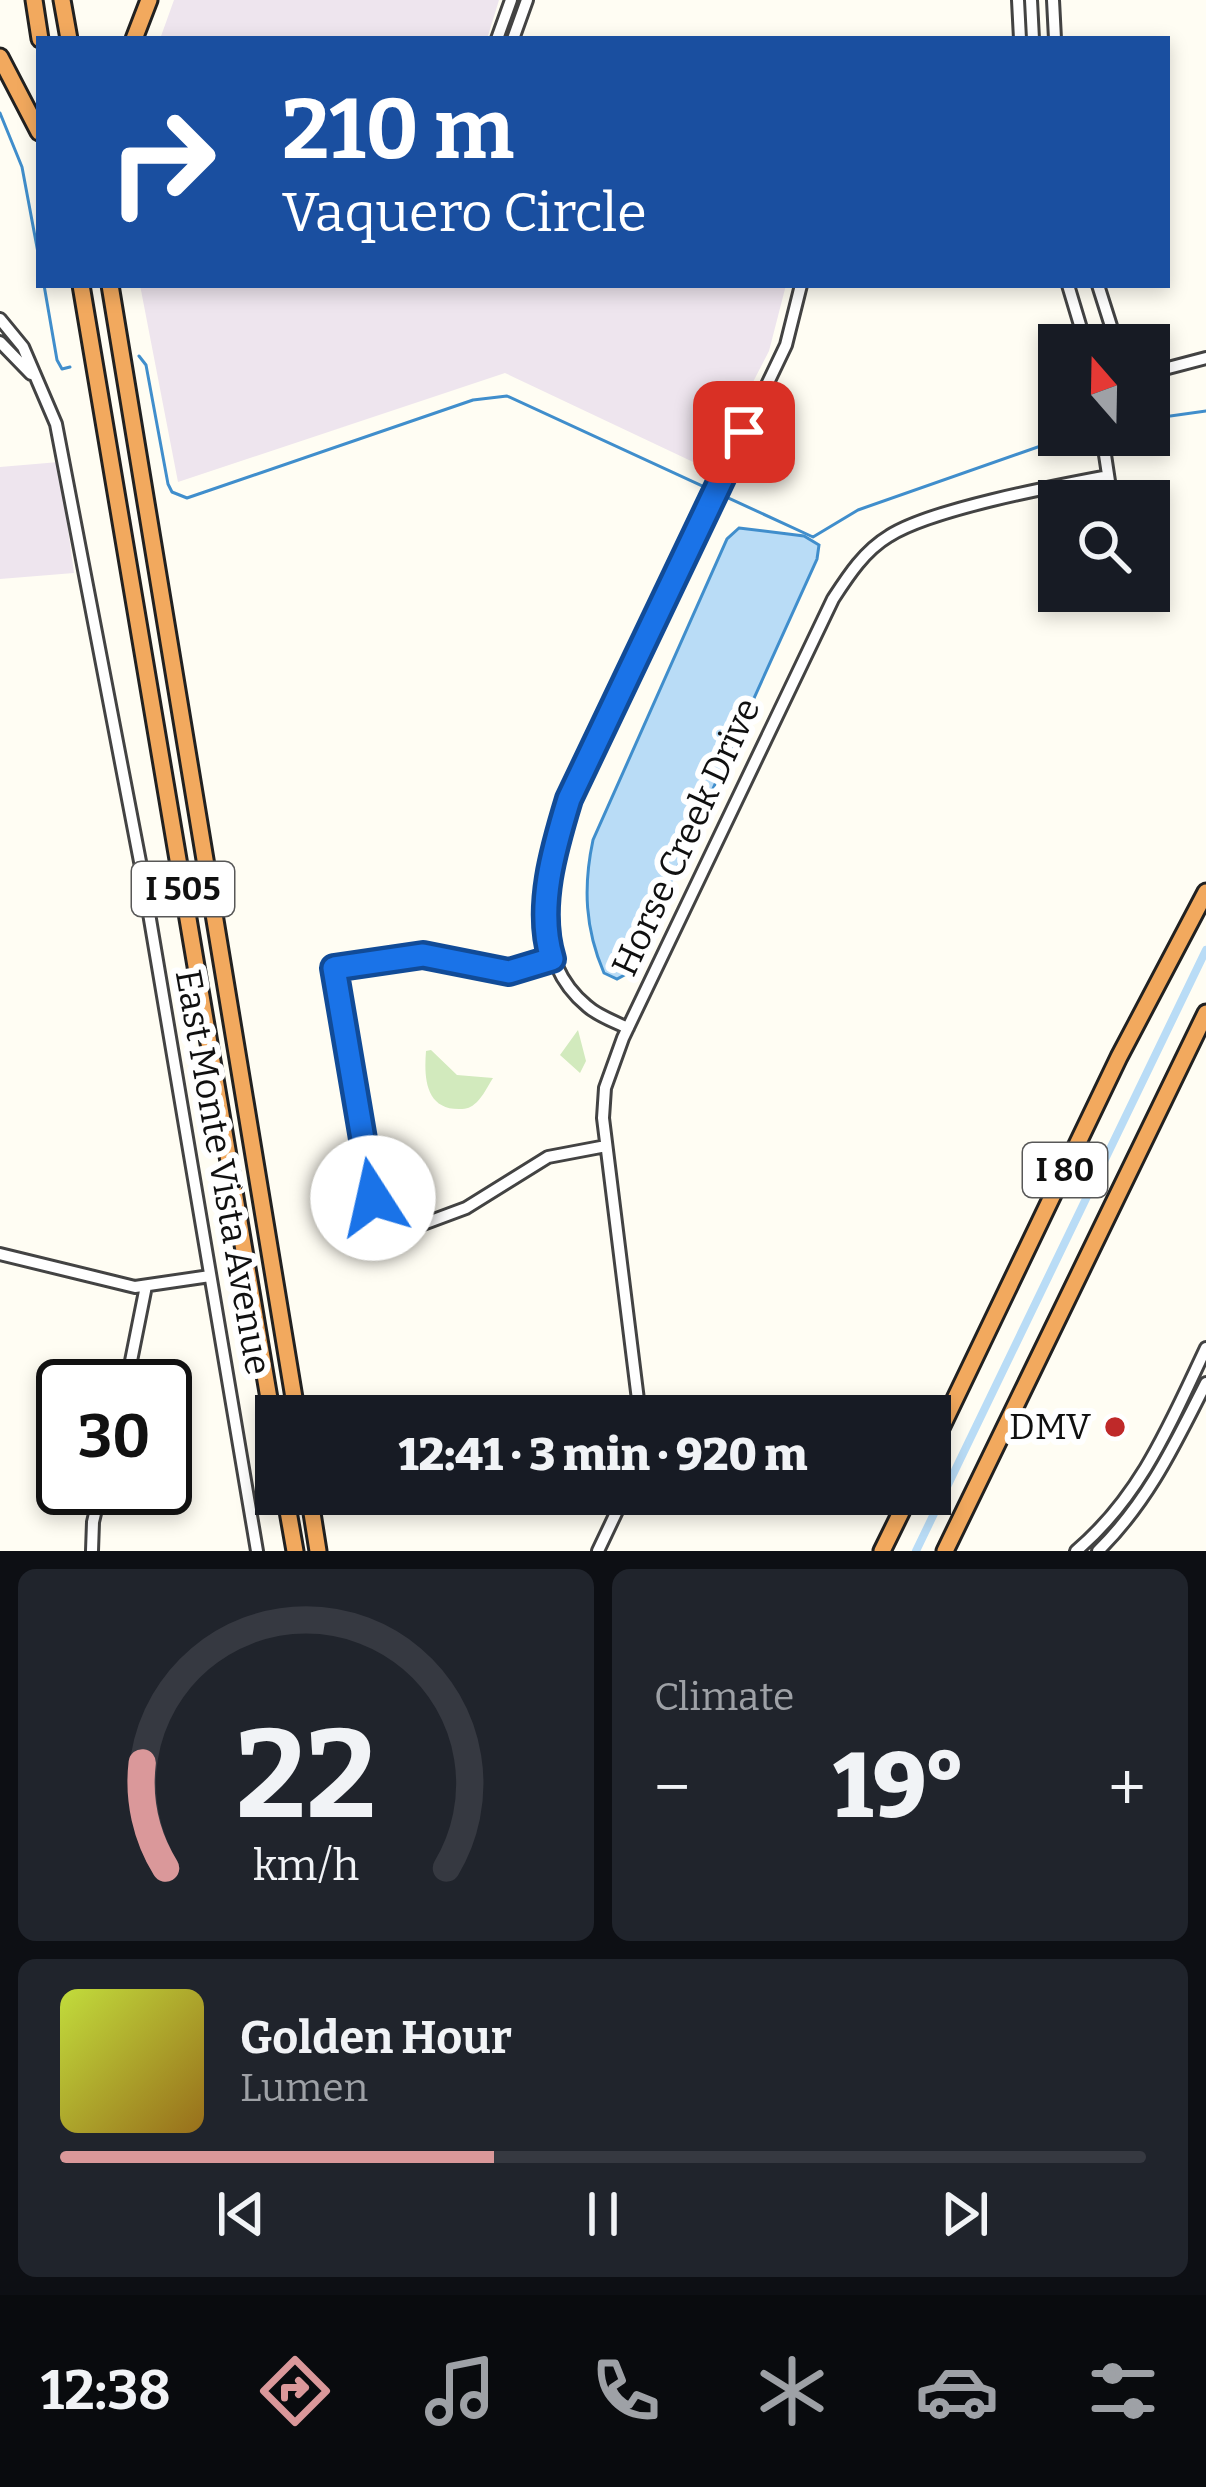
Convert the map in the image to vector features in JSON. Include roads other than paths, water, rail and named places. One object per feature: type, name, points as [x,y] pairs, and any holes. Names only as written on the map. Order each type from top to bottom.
[{"type":"highway","points":[[34,0],[40,36]]},
{"type":"highway","points":[[62,0],[68,36]]},
{"type":"highway","points":[[135,36],[149,0]]},
{"type":"highway","points":[[0,57],[36,126]]},
{"type":"highway","name":"I 505","points":[[81,288],[268,1395]]},
{"type":"highway","name":"I 505","points":[[112,288],[294,1395]]},
{"type":"highway","name":"I 80","points":[[951,1407],[1119,1057],[1206,892]]},
{"type":"highway","name":"I 80","points":[[945,1551],[1206,1012]]},
{"type":"highway","points":[[289,1515],[295,1551]]},
{"type":"highway","points":[[312,1515],[318,1551]]},
{"type":"highway","points":[[882,1551],[900,1515]]},
{"type":"street","points":[[498,36],[511,0]]},
{"type":"street","points":[[514,36],[527,0]]},
{"type":"street","points":[[1018,0],[1020,36]]},
{"type":"street","points":[[1031,0],[1033,36]]},
{"type":"street","points":[[1053,0],[1054,36]]},
{"type":"street","points":[[628,1028],[590,1009],[563,983],[552,959],[545,920],[556,839],[569,799],[786,345],[800,288]]},
{"type":"street","points":[[1069,288],[1080,324]]},
{"type":"street","points":[[1099,288],[1110,324]]},
{"type":"street","name":"East Monte Vista Avenue","points":[[0,319],[23,347],[56,424],[132,819],[256,1551]]},
{"type":"street","name":"East Monte Vista Avenue","points":[[0,342],[39,382]]},
{"type":"street","points":[[1170,367],[1206,358]]},
{"type":"street","points":[[1105,456],[1109,480]]},
{"type":"street","name":"Horse Creek Drive","points":[[637,1395],[606,1146],[605,1088],[628,1028],[832,599],[857,563],[889,535],[935,517],[1108,476]]},
{"type":"street","points":[[552,959],[509,972],[423,955],[334,968],[379,1232],[423,1224],[466,1208],[548,1156],[606,1146]]},
{"type":"street","points":[[0,1254],[96,1279],[146,1286],[211,1276]]},
{"type":"street","points":[[131,1359],[146,1286]]},
{"type":"street","points":[[1076,1551],[1111,1538],[1206,1348]]},
{"type":"street","points":[[1099,1551],[1154,1485],[1206,1382]]},
{"type":"street","points":[[92,1551],[95,1515]]},
{"type":"street","points":[[598,1551],[615,1515]]},
{"type":"water","points":[[739,528],[804,536],[819,545],[817,559],[630,972],[617,979],[604,973],[590,924],[587,891],[593,840],[727,539]]},
{"type":"waterway","points":[[0,113],[22,167],[36,242]]},
{"type":"waterway","points":[[45,288],[57,360],[62,369],[70,367]]},
{"type":"waterway","points":[[139,356],[146,365],[168,484],[172,492],[187,498],[473,400],[507,396],[813,537],[858,510],[1038,447]]},
{"type":"waterway","points":[[1170,416],[1206,411]]},
{"type":"waterway","points":[[916,1551],[1206,950]]},
{"type":"place","name":"DMV","points":[[1115,1427]]}]
